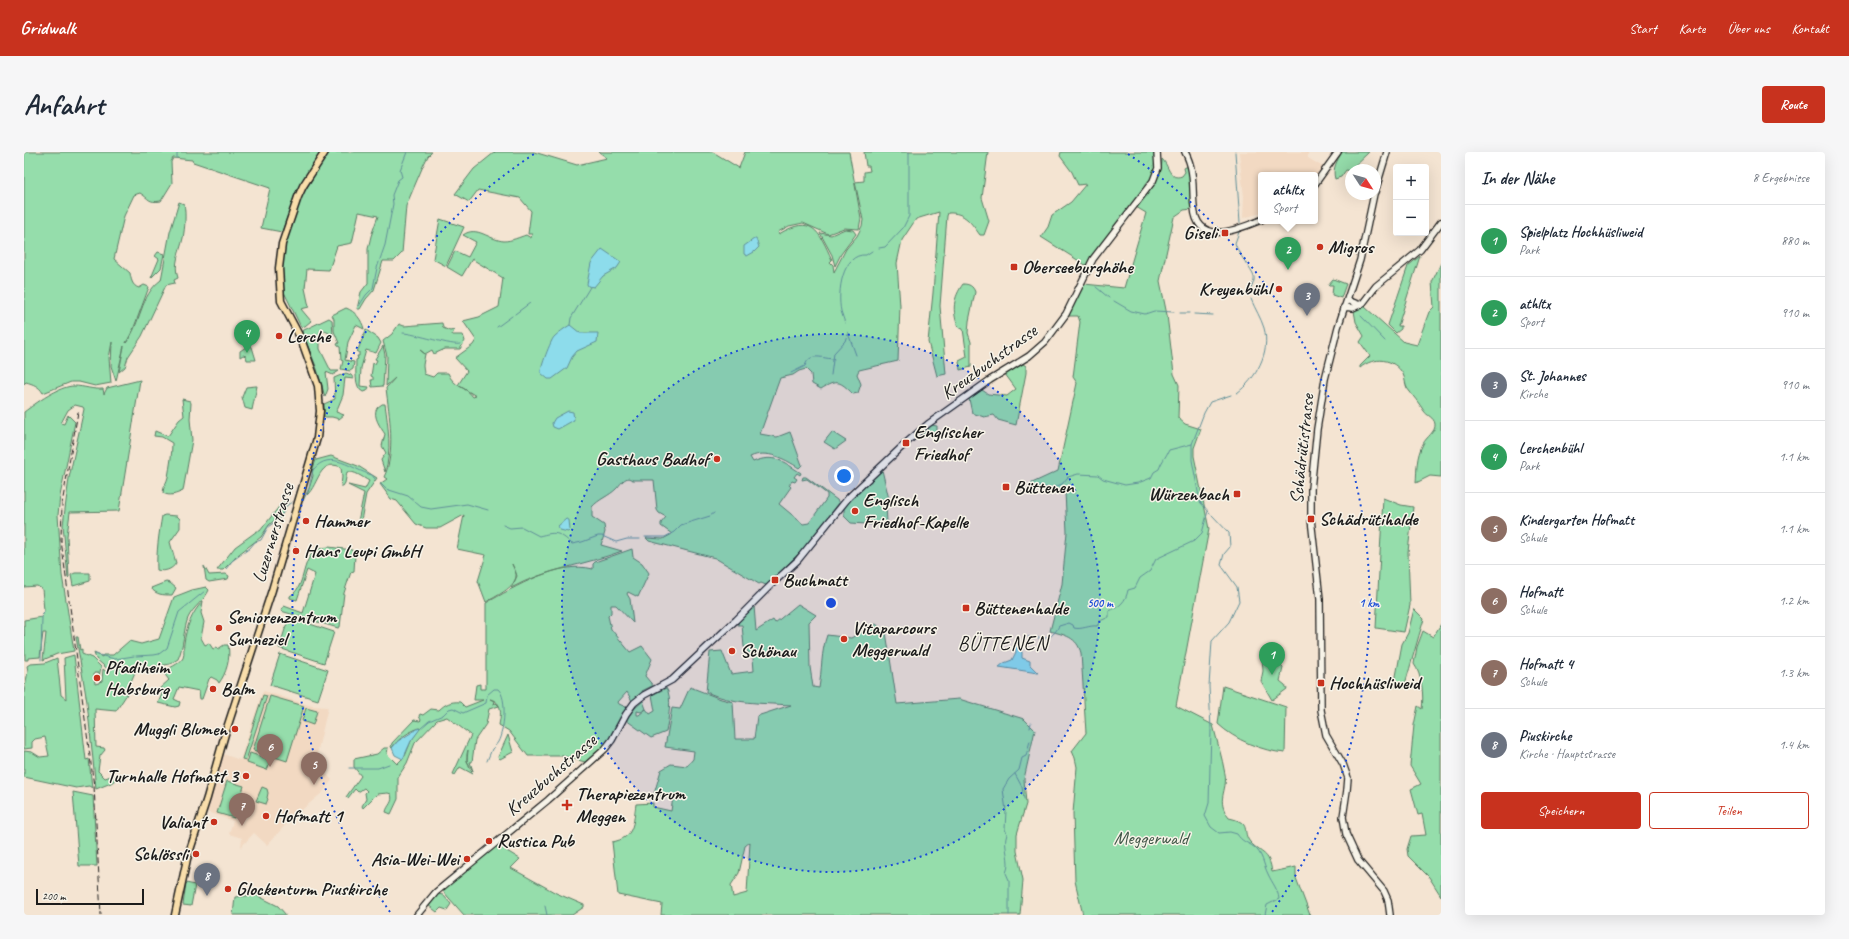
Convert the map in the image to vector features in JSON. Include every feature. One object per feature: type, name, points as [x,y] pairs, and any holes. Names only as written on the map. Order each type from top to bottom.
[{"type":"main road","name":"Luzernerstrasse","points":[[175,915],[183,876],[317,438],[320,405],[317,384],[308,355],[288,314],[280,288],[279,268],[281,248],[298,197],[325,152]]},
{"type":"street","name":"Kreuzbuchstrasse","points":[[417,915],[436,892],[548,800],[608,746],[626,714],[638,700],[675,677],[768,589],[775,580],[794,564],[853,493],[906,443],[928,424],[966,397],[1029,356],[1048,339],[1066,314],[1093,259],[1153,181],[1158,168],[1157,152]]},
{"type":"street","points":[[1185,152],[1193,176],[1194,210],[1197,219],[1204,228],[1215,232],[1225,233],[1258,221]]},
{"type":"street","points":[[1318,180],[1338,152]]},
{"type":"street","name":"Schädrütistrasse","points":[[1381,172],[1387,152]]},
{"type":"street","name":"Schädrütistrasse","points":[[1373,200],[1360,260],[1344,307],[1321,399],[1310,496],[1311,526],[1320,599],[1321,713],[1326,735],[1343,764],[1348,778],[1343,817],[1346,834],[1358,860],[1376,882],[1384,898],[1389,915]]},
{"type":"street","points":[[1344,307],[1353,308],[1360,305],[1383,280],[1420,250],[1441,222]]},
{"type":"street","points":[[1347,300],[1360,305]]},
{"type":"shaded area","points":[[1239,152],[1308,152],[1308,158],[1323,167],[1318,173],[1258,172],[1258,214],[1243,218],[1244,197]]},
{"type":"shaded area","points":[[264,691],[312,706],[328,707],[317,754],[322,769],[332,780],[323,792],[291,819],[267,845],[254,833],[241,847],[242,838],[229,834],[233,821],[207,812],[223,754],[240,760],[262,693]]},
{"type":"green space","points":[[24,152],[321,152],[297,189],[282,232],[261,228],[270,188],[193,162],[192,160],[173,158],[171,162],[172,183],[161,201],[151,201],[140,193],[134,195],[124,216],[114,259],[130,273],[132,282],[135,286],[139,288],[144,285],[149,287],[133,330],[126,343],[135,327],[149,294],[154,286],[161,280],[170,232],[179,202],[184,204],[185,225],[176,268],[178,278],[174,280],[175,283],[166,285],[142,336],[128,357],[125,367],[119,372],[124,346],[116,381],[111,366],[112,342],[109,358],[111,383],[95,386],[79,382],[71,382],[43,393],[38,387],[26,382],[24,384]]},
{"type":"green space","points":[[328,152],[432,152],[428,156],[423,166],[406,206],[402,253],[394,261],[383,261],[374,290],[360,309],[357,309],[361,292],[368,283],[368,249],[378,216],[359,212],[352,243],[337,246],[329,270],[307,269],[305,288],[309,307],[301,309],[311,321],[305,326],[301,327],[283,290],[282,275],[284,249],[287,236],[302,196]]},
{"type":"green space","points":[[495,152],[534,152],[577,165],[607,158],[599,152],[713,152],[739,168],[745,152],[849,152],[861,218],[859,229],[844,228],[828,234],[803,223],[789,226],[778,232],[779,234],[790,228],[799,226],[807,226],[813,229],[823,241],[832,260],[830,262],[833,265],[834,272],[846,249],[857,236],[862,226],[863,220],[855,182],[864,181],[864,172],[870,171],[869,166],[866,166],[864,152],[988,152],[982,198],[989,221],[984,235],[980,235],[963,216],[948,213],[947,216],[940,306],[946,374],[937,376],[928,342],[939,212],[916,219],[902,240],[897,263],[900,306],[898,361],[859,370],[857,374],[861,384],[858,393],[853,394],[845,386],[838,383],[831,384],[821,389],[812,384],[811,374],[806,369],[793,375],[780,378],[760,434],[777,437],[790,432],[802,465],[799,468],[782,458],[763,454],[750,457],[753,462],[767,458],[778,460],[784,462],[801,473],[800,475],[797,473],[794,477],[797,479],[795,482],[792,481],[789,485],[791,487],[779,504],[803,524],[809,523],[827,498],[827,494],[807,479],[802,480],[803,477],[806,477],[839,503],[805,547],[766,585],[761,583],[759,584],[715,558],[649,541],[646,538],[663,539],[672,534],[661,526],[661,523],[666,517],[657,510],[654,480],[633,480],[628,478],[592,507],[592,517],[604,525],[605,532],[601,545],[622,551],[538,576],[511,588],[515,581],[509,588],[486,602],[478,581],[486,555],[457,549],[464,515],[440,528],[426,528],[416,524],[397,501],[391,499],[380,484],[387,479],[384,477],[388,467],[391,445],[386,388],[395,378],[386,386],[387,356],[383,341],[392,334],[399,324],[404,326],[442,323],[443,328],[450,331],[454,330],[452,335],[463,335],[465,341],[460,349],[445,349],[434,354],[432,350],[425,354],[423,365],[424,374],[433,377],[437,373],[448,373],[453,382],[458,385],[467,371],[455,358],[473,345],[476,340],[463,321],[479,317],[499,307],[503,278],[472,259],[462,276],[447,267],[455,251],[468,257],[476,242],[463,235],[468,232],[478,232],[504,241],[526,235],[531,238],[532,234],[528,234],[531,211],[520,198],[478,190],[469,202],[455,194],[474,169]],"holes":[[[461,387],[476,396],[473,397]]]},
{"type":"green space","points":[[1061,152],[1155,152],[1157,160],[1153,178],[1087,266],[1041,237],[1048,227],[1052,215],[1071,202],[1086,184],[1078,185],[1072,172],[1060,156]]},
{"type":"green space","points":[[1342,152],[1369,152],[1356,164],[1345,164],[1345,171],[1341,177],[1335,179],[1334,175],[1337,162]]},
{"type":"green space","name":"Meggerwald","points":[[1162,159],[1174,176],[1182,176],[1185,172],[1184,168],[1188,166],[1190,176],[1192,209],[1184,210],[1174,217],[1160,281],[1167,315],[1174,374],[1179,385],[1178,418],[1185,424],[1201,429],[1194,448],[1194,456],[1209,529],[1176,706],[1213,725],[1225,774],[1225,786],[1222,801],[1225,812],[1229,818],[1241,822],[1244,825],[1247,838],[1267,857],[1271,865],[1272,872],[1296,867],[1296,878],[1310,915],[1083,915],[1075,881],[1073,813],[1077,767],[1072,751],[1086,733],[1081,653],[1077,643],[1073,640],[1050,631],[1062,584],[1067,532],[1065,492],[1051,493],[1041,488],[1030,486],[1030,484],[1058,471],[1077,383],[1073,377],[1080,322],[1078,316],[1068,316],[1084,284],[1124,288],[1146,213],[1136,207],[1157,179]]},
{"type":"green space","points":[[440,219],[464,227],[446,266],[433,259]]},
{"type":"green space","points":[[845,229],[853,230],[856,234],[841,254],[835,266],[832,255],[820,233],[831,235]]},
{"type":"green space","points":[[158,252],[164,254],[161,268],[151,278],[159,259],[155,256]]},
{"type":"green space","points":[[1420,256],[1398,326],[1401,326],[1401,329],[1396,333],[1388,325],[1408,266]]},
{"type":"green space","points":[[1441,263],[1441,477],[1430,476],[1416,483],[1419,454],[1424,441],[1434,430],[1435,424],[1432,418],[1425,413],[1407,388],[1403,374],[1394,365],[1383,360],[1377,360],[1365,364],[1360,368],[1360,366],[1370,356],[1360,342],[1364,336],[1356,322],[1354,311],[1365,307],[1404,342],[1417,345],[1429,312],[1434,307],[1432,282]]},
{"type":"green space","points":[[1333,279],[1346,284],[1341,298],[1332,295],[1333,285],[1328,285]]},
{"type":"green space","points":[[963,284],[967,284],[973,288],[975,292],[968,333],[971,342],[971,367],[960,370],[959,361],[967,357],[963,329],[958,327],[954,304],[957,294]]},
{"type":"green space","points":[[346,308],[358,316],[364,329],[356,325],[348,342],[345,360],[354,362],[353,369],[350,371],[341,369],[343,361],[341,360],[340,347],[337,344],[339,343],[334,331],[334,319],[332,315]]},
{"type":"green space","points":[[329,318],[332,320],[333,335],[325,331],[320,332],[320,349],[331,371],[339,371],[333,375],[326,372],[328,389],[325,397],[317,369],[302,331]]},
{"type":"green space","points":[[366,330],[378,338],[381,343],[376,353],[366,350],[361,368],[360,386],[369,387],[367,391],[363,392],[358,387],[356,360],[358,359],[357,356],[359,356],[359,352],[357,352]]},
{"type":"green space","points":[[249,345],[252,347],[256,360],[247,360],[246,356],[243,355],[240,357],[240,351]]},
{"type":"green space","points":[[383,346],[385,355],[383,386],[372,387],[371,380],[373,380],[373,377],[371,376],[373,363],[375,364],[377,360],[375,359]]},
{"type":"green space","points":[[1023,364],[1026,366],[1026,373],[1016,425],[998,420],[994,415],[984,417],[972,413],[969,399],[982,390],[988,394],[1007,396],[1016,389],[1005,374]]},
{"type":"green space","points":[[346,373],[351,375],[354,379],[345,378],[343,395],[336,412],[344,415],[339,419],[324,417],[324,404],[335,399],[334,378]]},
{"type":"green space","points":[[140,380],[119,511],[70,512],[67,536],[68,578],[63,525],[69,478],[84,409],[83,407],[75,405],[68,410],[61,423],[64,424],[68,415],[75,422],[60,496],[58,515],[62,575],[74,651],[57,654],[43,660],[46,633],[43,633],[40,657],[28,658],[28,660],[25,660],[24,620],[42,617],[44,610],[42,589],[37,586],[24,587],[24,412],[55,392],[68,387],[78,386],[103,389],[104,394],[107,388]]},
{"type":"green space","points":[[257,386],[252,410],[245,408],[242,397],[246,387]]},
{"type":"green space","points":[[182,399],[190,401],[191,403],[190,419],[192,440],[183,491],[168,495],[163,493],[168,477],[172,443],[162,437],[154,436],[155,431],[168,436],[179,420],[184,416]]},
{"type":"green space","points":[[382,404],[385,404],[389,438],[385,472],[381,460],[386,453],[382,446],[385,434],[376,418],[377,408]]},
{"type":"green space","points":[[931,425],[937,426],[937,431],[935,433],[929,436],[919,434]]},
{"type":"green space","points":[[832,432],[846,441],[835,449],[824,442]]},
{"type":"green space","points":[[331,456],[358,466],[377,478],[366,494],[360,526],[357,526],[364,493],[348,485],[365,489],[369,481],[356,473],[347,472],[345,483],[341,486],[341,467],[334,465],[328,466],[320,474],[307,495],[316,460]]},
{"type":"green space","points":[[882,470],[889,499],[886,503],[887,523],[881,525],[851,523],[844,516],[844,507]]},
{"type":"green space","points":[[1383,498],[1401,505],[1413,507],[1408,552],[1410,605],[1404,632],[1376,628]]},
{"type":"green space","points":[[285,499],[288,499],[288,501],[283,513],[269,525],[261,537],[239,554],[223,570],[217,570],[235,547],[257,531],[260,531]]},
{"type":"green space","points":[[162,516],[177,516],[180,519],[180,528],[170,542],[176,563],[170,569],[160,571],[157,570],[158,543]]},
{"type":"green space","points":[[329,547],[352,550],[355,555],[354,571],[351,572],[344,593],[340,627],[338,628],[281,611],[284,606],[303,613],[315,574],[307,570],[297,600],[290,598],[290,596],[296,591],[300,584],[308,560],[312,554],[319,549]]},
{"type":"green space","points":[[632,549],[633,557],[642,563],[649,573],[638,597],[628,592],[627,594],[630,599],[633,623],[616,605],[611,605],[611,613],[608,616],[611,629],[630,652],[642,646],[652,659],[645,676],[655,688],[652,686],[642,691],[643,693],[632,701],[627,692],[618,702],[619,704],[628,708],[612,737],[585,762],[563,756],[528,756],[509,731],[499,725],[499,706],[489,709],[486,724],[475,740],[472,762],[470,762],[473,771],[467,762],[473,774],[460,767],[455,775],[453,774],[471,735],[447,717],[437,720],[415,743],[407,763],[398,777],[398,799],[391,814],[386,812],[392,800],[391,794],[377,794],[363,808],[362,806],[366,799],[365,793],[367,791],[364,788],[358,792],[355,789],[348,798],[346,797],[361,776],[354,767],[354,759],[377,754],[384,748],[388,748],[387,754],[397,764],[405,756],[411,741],[420,728],[404,736],[392,748],[392,743],[414,720],[421,720],[419,716],[420,714],[423,715],[431,709],[439,710],[451,703],[460,702],[465,707],[483,700],[474,700],[476,685],[480,684],[480,689],[486,689],[486,603],[538,577],[566,568],[580,567],[593,569],[593,564],[595,562]]},
{"type":"green space","points":[[204,566],[209,575],[226,574],[229,576],[228,579],[209,582],[206,580]]},
{"type":"green space","points":[[75,573],[90,573],[90,581],[73,586],[71,575]]},
{"type":"green space","points":[[166,582],[170,583],[176,588],[172,595],[157,593],[151,588]]},
{"type":"green space","points":[[206,587],[209,590],[207,594],[188,618],[178,659],[170,664],[136,670],[129,686],[129,691],[116,711],[95,709],[96,747],[104,748],[105,750],[100,756],[98,771],[105,778],[115,776],[115,780],[111,783],[96,789],[87,702],[76,637],[78,637],[82,654],[92,658],[101,667],[99,677],[98,673],[94,673],[95,684],[99,683],[102,681],[103,669],[109,674],[110,671],[96,659],[94,653],[102,657],[103,655],[113,655],[129,641],[141,644],[159,639],[174,597],[192,590]]},
{"type":"green space","points":[[203,601],[201,613],[204,622],[201,638],[205,645],[209,643],[213,649],[217,647],[218,649],[224,645],[228,645],[229,655],[224,675],[219,683],[211,677],[209,679],[202,699],[200,699],[199,691],[179,687],[174,699],[180,702],[179,706],[175,707],[158,703],[162,694],[159,689],[169,680],[163,672],[177,664],[183,658],[184,643],[188,626],[199,605]]},
{"type":"green space","points":[[798,604],[816,615],[809,622],[810,667],[813,687],[819,688],[827,635],[851,638],[876,624],[886,632],[897,704],[959,699],[1024,719],[1035,730],[1024,779],[1026,804],[1017,834],[1017,851],[1023,880],[1020,915],[661,915],[662,904],[618,895],[612,842],[625,837],[632,829],[636,804],[653,803],[653,807],[671,811],[673,797],[654,794],[661,770],[671,764],[687,766],[693,759],[694,751],[665,747],[672,708],[680,709],[690,687],[733,702],[735,739],[754,739],[757,716],[791,705],[737,701],[706,692],[710,652],[722,651],[731,674],[754,671],[753,658],[744,647],[742,625],[738,625],[738,623],[754,606],[756,631],[773,620],[775,623]],"holes":[[[750,842],[747,893],[733,897],[731,885],[739,873],[745,846]]]},
{"type":"green space","points":[[1414,609],[1424,619],[1405,684],[1394,687],[1402,644],[1408,633]]},
{"type":"green space","points":[[289,617],[334,632],[324,663],[279,648]]},
{"type":"green space","points":[[1441,624],[1441,896],[1429,877],[1408,856],[1407,849],[1411,836],[1426,835],[1422,814],[1418,815],[1411,789],[1421,784],[1410,766],[1414,725],[1418,706],[1422,709],[1423,704],[1421,680],[1414,664],[1417,647],[1423,631],[1433,637]]},
{"type":"green space","points":[[280,654],[328,670],[318,700],[270,685]]},
{"type":"green space","points":[[74,655],[86,760],[89,759],[92,788],[89,786],[76,788],[24,777],[24,751],[32,752],[40,757],[49,756],[45,737],[35,739],[32,742],[32,748],[24,749],[24,692],[28,671],[27,666],[30,664],[45,663],[57,658],[61,695],[66,699],[64,658]]},
{"type":"green space","points":[[1262,658],[1278,663],[1283,668],[1280,681],[1287,689],[1272,700],[1261,681],[1263,671]]},
{"type":"green space","points":[[1223,686],[1286,707],[1285,753],[1267,750],[1249,744],[1232,735],[1218,724]]},
{"type":"green space","points":[[666,688],[670,703],[666,732],[651,738],[626,720],[635,708],[643,701],[650,714],[655,711],[652,695]],"holes":[[[646,709],[639,715],[637,715],[637,711],[641,712]]]},
{"type":"green space","points":[[263,695],[267,696],[246,760],[242,759]]},
{"type":"green space","points":[[270,696],[304,706],[287,761],[253,750]]},
{"type":"green space","points":[[306,708],[317,711],[313,725],[302,721]]},
{"type":"green space","points":[[508,735],[513,752],[500,759],[498,757]]},
{"type":"green space","points":[[250,753],[271,760],[267,770],[247,763]]},
{"type":"green space","points":[[227,781],[244,786],[234,818],[217,813]]},
{"type":"green space","points":[[262,787],[267,789],[268,793],[266,804],[256,801]]},
{"type":"green space","points":[[73,792],[93,796],[97,866],[79,866]]},
{"type":"green space","points":[[500,844],[507,851],[520,859],[511,868],[556,893],[584,905],[584,907],[572,915],[464,915],[442,890],[485,854]]},
{"type":"green space","points":[[186,883],[195,885],[191,906],[183,905]]},
{"type":"green space","points":[[437,894],[443,895],[451,904],[447,910],[441,908],[437,912],[428,905]]},
{"type":"green space","points":[[256,895],[278,906],[286,915],[233,915],[235,897]]},
{"type":"water","points":[[756,239],[759,247],[747,256],[744,254],[744,246]]},
{"type":"water","points":[[602,249],[621,262],[617,268],[603,276],[594,287],[588,286],[587,284],[591,263]]},
{"type":"water","points":[[570,325],[580,333],[598,333],[597,342],[577,351],[572,357],[567,368],[552,379],[548,379],[541,373],[541,370],[548,348],[554,337]]},
{"type":"water","points":[[568,411],[573,412],[574,420],[558,429],[553,427],[552,423],[555,418]]},
{"type":"water","points":[[566,519],[569,520],[570,530],[568,532],[560,530],[558,526]]},
{"type":"water","points":[[1018,642],[1018,648],[1022,652],[1022,658],[1030,661],[1030,665],[1038,673],[999,667],[1012,660],[1016,652],[1014,645]]},
{"type":"water","points":[[419,728],[420,729],[411,741],[403,759],[395,755],[392,748],[398,741]]},
{"type":"waterway","points":[[177,152],[177,158]]},
{"type":"waterway","points":[[359,306],[366,295],[373,288],[377,268],[385,245],[393,204],[392,195],[398,180],[402,177],[400,170],[407,152]]},
{"type":"waterway","points":[[879,248],[885,247],[903,228],[909,216],[909,152]]},
{"type":"waterway","points":[[1235,152],[1240,223]]},
{"type":"waterway","points":[[1239,232],[1235,243],[1254,277],[1250,292]]},
{"type":"waterway","points":[[845,323],[841,311],[840,294],[846,267],[851,260],[858,256],[866,255],[872,251]]},
{"type":"waterway","points":[[570,325],[571,318],[590,287]]},
{"type":"waterway","points":[[1096,287],[1109,298]]},
{"type":"waterway","points":[[1237,393],[1256,373],[1264,355],[1266,337],[1264,328],[1251,299]]},
{"type":"waterway","points":[[1114,301],[1131,311],[1145,314],[1154,311],[1174,312]]},
{"type":"waterway","points":[[515,314],[530,303]]},
{"type":"waterway","points":[[1180,313],[1190,313]]},
{"type":"waterway","points":[[1194,314],[1213,315]]},
{"type":"waterway","points":[[497,327],[512,316]]},
{"type":"waterway","points":[[1361,316],[1385,341]]},
{"type":"waterway","points":[[831,375],[834,353],[845,341],[848,332]]},
{"type":"waterway","points":[[403,333],[450,344],[460,344]]},
{"type":"waterway","points":[[848,333],[856,355]]},
{"type":"waterway","points":[[791,373],[805,366],[807,361],[813,357],[834,359]]},
{"type":"waterway","points":[[1210,513],[1200,502],[1192,460],[1192,444],[1210,402],[1231,395]]},
{"type":"waterway","points":[[1039,485],[1050,489],[1062,484],[1068,477],[1078,474],[1098,475],[1103,479],[1125,485],[1138,483],[1151,478],[1154,472],[1159,469],[1169,450],[1192,444]]},
{"type":"waterway","points":[[303,501],[309,488],[313,470],[320,464],[327,461],[342,462],[372,475],[375,479]]},
{"type":"waterway","points":[[381,484],[386,489],[408,496],[421,507],[431,509],[467,504],[488,510]]},
{"type":"waterway","points":[[226,569],[232,561],[250,548],[255,542],[261,540],[268,527],[280,518],[286,506],[292,502]]},
{"type":"waterway","points":[[1028,637],[1049,637],[1053,635],[1059,626],[1069,623],[1073,625],[1074,628],[1097,626],[1100,621],[1109,617],[1109,611],[1122,603],[1128,590],[1135,588],[1140,578],[1150,571],[1156,559],[1194,541],[1202,533],[1208,511]]},
{"type":"waterway","points":[[645,537],[665,537],[674,532],[681,525],[710,516],[714,513]]},
{"type":"waterway","points":[[1212,515],[1229,533],[1230,547],[1224,554],[1221,565],[1237,587],[1239,601],[1229,622],[1212,641],[1209,686],[1211,730],[1209,803],[1205,816],[1211,827],[1219,833],[1230,832],[1237,834],[1241,839],[1254,847],[1259,853],[1276,889],[1279,899],[1267,905],[1265,915]]},
{"type":"waterway","points":[[503,525],[510,528],[522,527],[539,536],[553,533],[560,535],[572,544],[598,536],[602,536],[616,542],[627,539],[640,539]]},
{"type":"waterway","points":[[136,656],[159,654],[167,648],[179,612],[205,591]]},
{"type":"waterway","points":[[41,660],[42,617],[44,611]]},
{"type":"waterway","points":[[95,654],[115,659],[134,656]]},
{"type":"waterway","points":[[420,729],[429,721],[443,715],[449,709],[453,708],[463,713],[486,703],[487,695],[494,689],[498,689],[501,693],[504,707],[502,730],[498,742],[492,749],[487,761]]},
{"type":"waterway","points":[[1030,728],[1031,723]]},
{"type":"waterway","points":[[1009,915],[1009,880],[1006,873],[1008,868],[1006,844],[1007,834],[1005,829],[1006,811],[1003,789],[1009,779],[1019,770],[1022,758],[1026,756],[1030,741]]},
{"type":"waterway","points":[[349,768],[378,768],[389,764]]},
{"type":"waterway","points":[[1015,774],[1022,787],[1024,799]]},
{"type":"waterway","points":[[545,906],[547,915]]},
{"type":"railway","points":[[78,412],[62,504],[61,540],[94,786],[101,915]]},
{"type":"place","name":"Giseli","points":[[1225,233]]},
{"type":"place","name":"Migros","points":[[1320,247]]},
{"type":"place","name":"Oberseeburghöhe","points":[[1014,267]]},
{"type":"place","name":"athltx","points":[[1288,270]]},
{"type":"place","name":"Kreyenbühl","points":[[1279,289]]},
{"type":"place","name":"St. Johannes","points":[[1307,316]]},
{"type":"place","name":"Lerche","points":[[279,336]]},
{"type":"place","name":"Lerchenbühl","points":[[247,353]]},
{"type":"place","name":"Englischer Friedhof","points":[[906,443]]},
{"type":"place","name":"Gasthaus Badhof","points":[[717,459]]},
{"type":"place","name":"Büttenen","points":[[1006,487]]},
{"type":"place","name":"Würzenbach","points":[[1237,494]]},
{"type":"place","name":"Englisch Friedhof-Kapelle","points":[[855,511]]},
{"type":"place","name":"Schädrütihalde","points":[[1311,519]]},
{"type":"place","name":"Hammer","points":[[306,521]]},
{"type":"place","name":"Hans Leupi GmbH","points":[[296,551]]},
{"type":"place","name":"Buchmatt","points":[[775,580]]},
{"type":"place","name":"Büttenenhalde","points":[[966,608]]},
{"type":"place","name":"Seniorenzentrum Sunneziel","points":[[219,628]]},
{"type":"place","name":"Vitaparcours Meggerwald","points":[[844,639]]},
{"type":"place","name":"Schönau","points":[[732,651]]},
{"type":"place","name":"Spielplatz Hochhüsliweid","points":[[1272,675]]},
{"type":"place","name":"Pfadiheim Habsburg","points":[[97,678]]},
{"type":"place","name":"Hochhüsliweid","points":[[1321,683]]},
{"type":"place","name":"Balm","points":[[213,689]]},
{"type":"place","name":"Muggli Blumen","points":[[235,729]]},
{"type":"place","name":"Hofmatt","points":[[270,767]]},
{"type":"place","name":"Turnhalle Hofmatt 3","points":[[246,776]]},
{"type":"place","name":"Kindergarten Hofmatt","points":[[314,785]]},
{"type":"place","name":"Therapiezentrum Meggen","points":[[567,805]]},
{"type":"place","name":"Hofmatt 1","points":[[266,816]]},
{"type":"place","name":"Valiant","points":[[214,822]]},
{"type":"place","name":"Hofmatt 4","points":[[242,826]]},
{"type":"place","name":"Rustica Pub","points":[[489,841]]},
{"type":"place","name":"Schlössli","points":[[196,854]]},
{"type":"place","name":"Asia-Wei-Wei","points":[[467,859]]},
{"type":"place","name":"Glockenturm Piuskirche","points":[[228,889]]},
{"type":"place","name":"Piuskirche","points":[[207,896]]},
{"type":"district","name":"BÜTTENEN","points":[[1003,643]]}]
